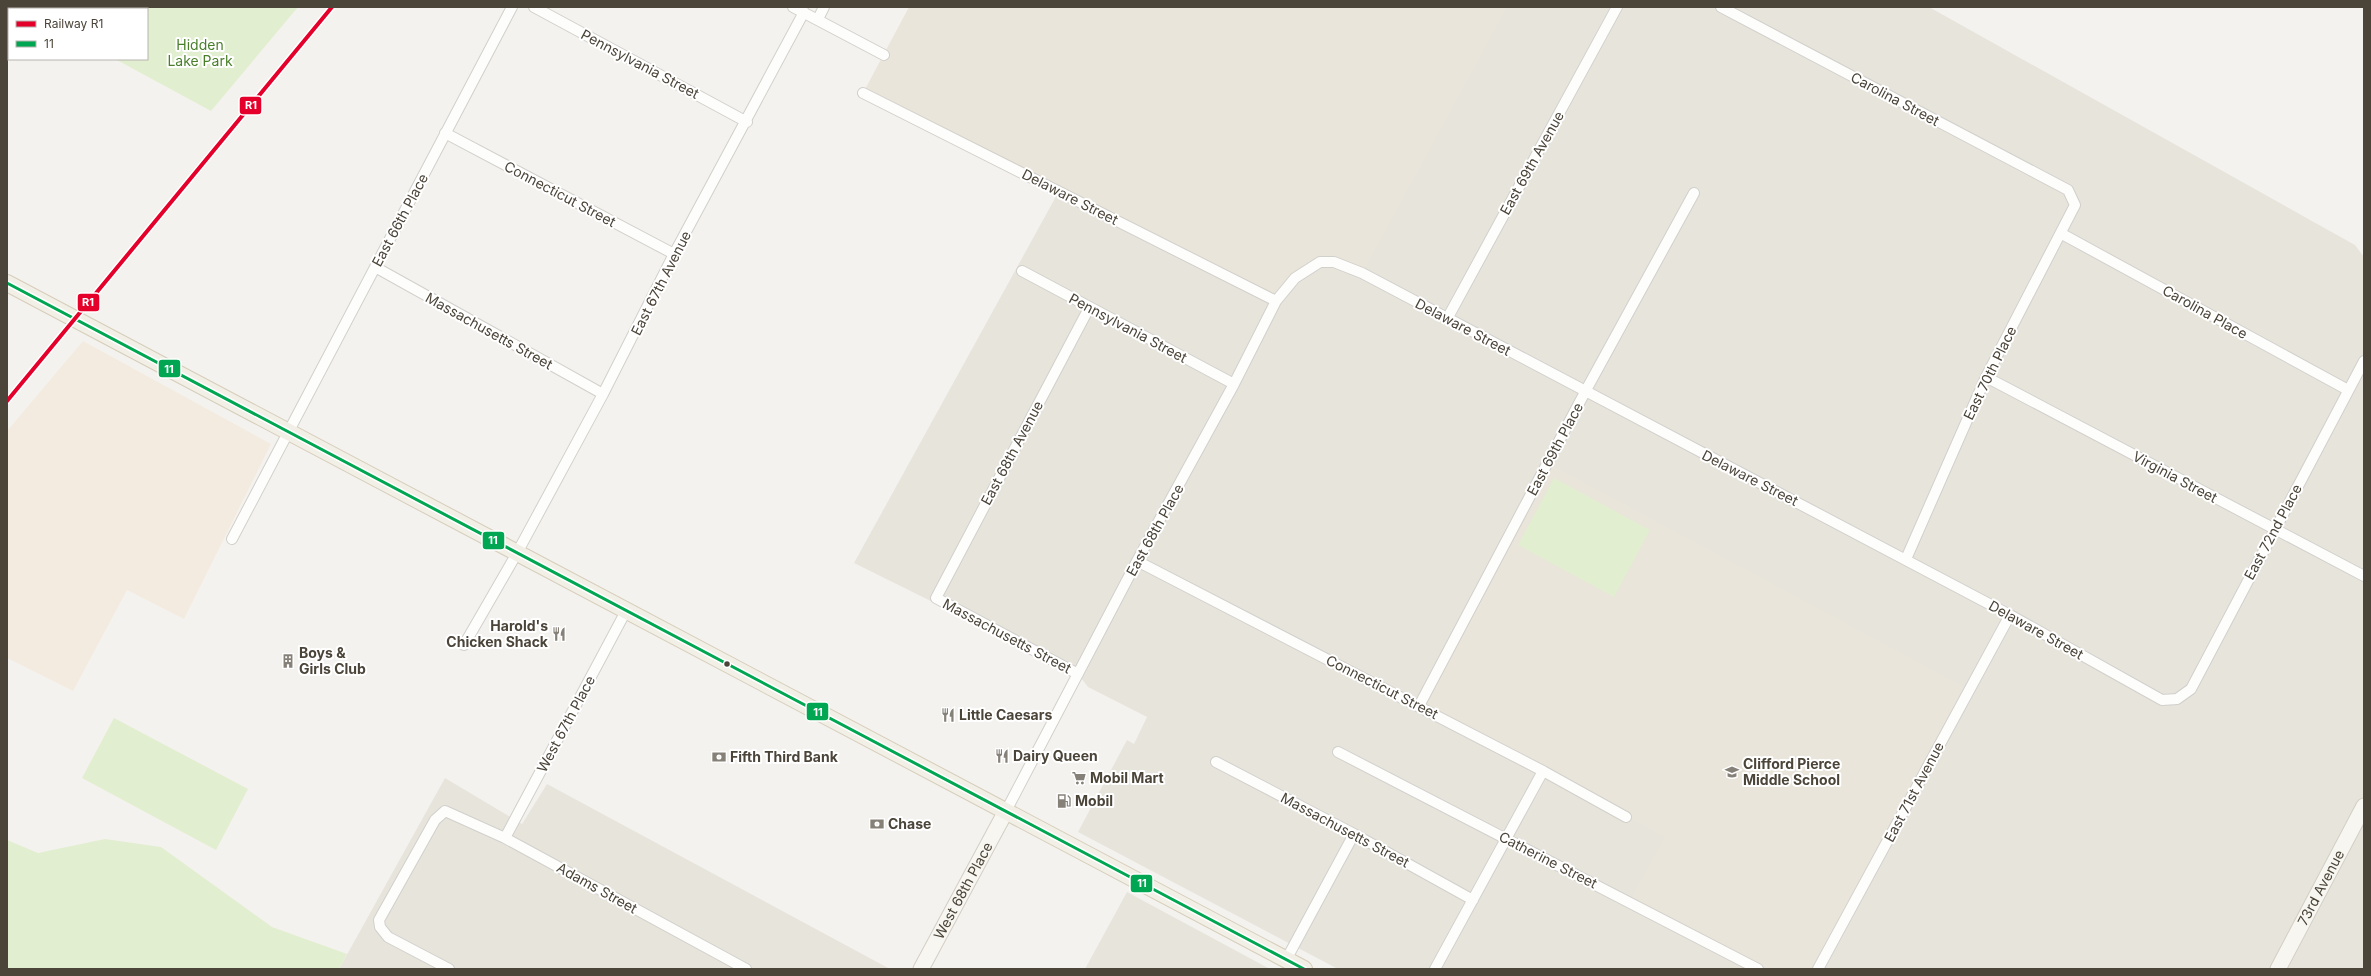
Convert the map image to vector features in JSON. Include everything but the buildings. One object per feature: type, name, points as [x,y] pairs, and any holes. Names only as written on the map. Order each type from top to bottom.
[{"type":"main road","points":[[7,283],[1304,969]]},
{"type":"main road","name":"73rd Avenue","points":[[2278,969],[2364,806]]},
{"type":"main road","name":"West 68th Place","points":[[921,969],[1006,811]]},
{"type":"street","name":"East 66th Place","points":[[232,539],[512,7]]},
{"type":"street","name":"Pennsylvania Street","points":[[534,7],[747,122]]},
{"type":"street","points":[[793,7],[884,55]]},
{"type":"street","points":[[818,19],[824,7]]},
{"type":"street","name":"East 69th Avenue","points":[[1447,318],[1617,7]]},
{"type":"street","name":"Carolina Street","points":[[1721,7],[2068,190]]},
{"type":"street","name":"East 67th Avenue","points":[[464,645],[517,553],[603,394],[674,254],[747,122],[804,12]]},
{"type":"street","name":"Delaware Street","points":[[863,93],[1276,301]]},
{"type":"street","name":"Connecticut Street","points":[[445,133],[674,254]]},
{"type":"street","name":"East 70th Place","points":[[1906,559],[1986,377],[2062,234],[2075,205],[2068,190]]},
{"type":"street","name":"East 69th Place","points":[[1419,706],[1585,392],[1694,193]]},
{"type":"street","name":"Carolina Place","points":[[2062,234],[2348,390]]},
{"type":"street","name":"Delaware Street","points":[[1320,262],[1334,262],[1362,272],[1585,392],[1906,559],[2162,700],[2177,699]]},
{"type":"street","name":"East 68th Place","points":[[1006,811],[1137,561],[1234,384],[1276,301],[1295,278],[1320,262]]},
{"type":"street","name":"Massachusetts Street","points":[[375,267],[603,394]]},
{"type":"street","name":"Pennsylvania Street","points":[[1022,271],[1234,384]]},
{"type":"street","name":"East 68th Avenue","points":[[936,598],[1089,308]]},
{"type":"street","name":"East 72nd Place","points":[[2177,699],[2191,689],[2274,529],[2364,361]]},
{"type":"street","name":"Virginia Street","points":[[1986,377],[2364,576]]},
{"type":"street","name":"Connecticut Street","points":[[1137,561],[1419,706],[1543,771],[1626,817]]},
{"type":"street","name":"Massachusetts Street","points":[[936,598],[1078,674]]},
{"type":"street","name":"West 67th Place","points":[[505,838],[626,611]]},
{"type":"street","name":"East 71st Avenue","points":[[1818,969],[2010,615]]},
{"type":"street","name":"Catherine Street","points":[[1338,752],[1758,969]]},
{"type":"street","name":"Massachusetts Street","points":[[1216,762],[1354,834],[1473,900]]},
{"type":"street","points":[[1435,969],[1543,771]]},
{"type":"street","name":"Adams Street","points":[[449,969],[388,937],[380,927],[382,913],[435,820],[445,811],[505,838],[746,969]]},
{"type":"street","points":[[1286,960],[1354,834]]},
{"type":"shaded area","points":[[909,7],[1507,7],[1362,273],[1320,262],[1268,297],[863,93]]},
{"type":"shaded area","points":[[1507,7],[1929,7],[2355,245],[2364,257],[2364,969],[1338,969],[1078,832],[1127,740],[1134,744],[1147,717],[1088,687],[1078,674],[854,563],[1059,191]]},
{"type":"shaded area","points":[[83,341],[271,444],[184,619],[127,590],[73,691],[7,658],[7,431]]},
{"type":"shaded area","name":"Clifford Pierce Middle School","points":[[1553,466],[1964,687],[1812,969],[1765,969],[1631,898],[1665,837],[1425,706]]},
{"type":"shaded area","points":[[445,778],[522,824],[547,784],[890,969],[339,969]]},
{"type":"shaded area","points":[[1127,892],[1270,969],[1085,969]]},
{"type":"green space","name":"Hidden Lake Park","points":[[20,7],[298,7],[211,111],[117,60],[148,60],[148,8]]},
{"type":"green space","points":[[1554,478],[1650,530],[1614,597],[1518,545]]},
{"type":"green space","points":[[114,718],[248,789],[216,850],[82,778]]},
{"type":"green space","points":[[105,839],[161,847],[272,927],[347,954],[339,969],[7,969],[7,840],[38,853]]},
{"type":"rail line","name":"R1","points":[[7,401],[332,7]]},
{"type":"transit line","name":"11","points":[[7,283],[1304,969]]},
{"type":"place","name":"Harold's Chicken Shack","points":[[559,634]]},
{"type":"place","name":"Boys & Girls Club","points":[[288,661]]},
{"type":"place","name":"Little Caesars","points":[[948,715]]},
{"type":"place","name":"Dairy Queen","points":[[1002,756]]},
{"type":"place","name":"Fifth Third Bank","points":[[719,757]]},
{"type":"place","name":"Clifford Pierce Middle School","points":[[1732,772]]},
{"type":"place","name":"Mobil Mart","points":[[1079,778]]},
{"type":"place","name":"Mobil","points":[[1064,801]]},
{"type":"place","name":"Chase","points":[[877,824]]}]
